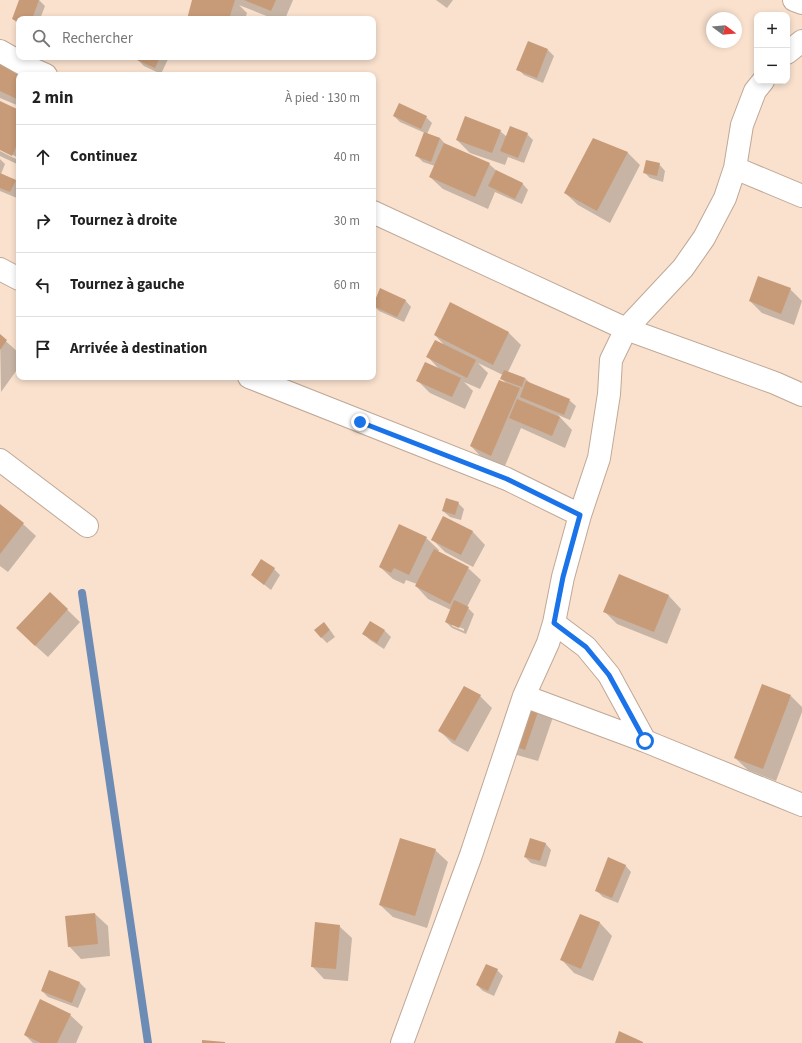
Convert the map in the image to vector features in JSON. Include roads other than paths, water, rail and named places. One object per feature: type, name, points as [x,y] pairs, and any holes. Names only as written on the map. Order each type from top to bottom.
[{"type":"street","points":[[794,0],[802,3]]},
{"type":"street","points":[[790,51],[802,41]]},
{"type":"street","points":[[0,51],[39,72]]},
{"type":"street","points":[[403,1043],[471,855],[524,696],[548,643],[554,623],[563,577],[580,515],[599,458],[609,394],[611,360],[626,329],[683,268],[704,238],[725,198],[735,168],[742,125],[755,91],[761,84]]},
{"type":"street","points":[[735,168],[802,196]]},
{"type":"street","points":[[376,213],[626,329],[775,383],[802,395]]},
{"type":"street","points":[[0,269],[16,277]]},
{"type":"street","points":[[257,380],[507,479],[580,515]]},
{"type":"street","points":[[0,460],[87,526]]},
{"type":"street","points":[[554,623],[586,647],[609,675],[645,741]]},
{"type":"street","points":[[524,696],[645,741],[802,805]]},
{"type":"waterway","points":[[82,593],[148,1043]]}]
